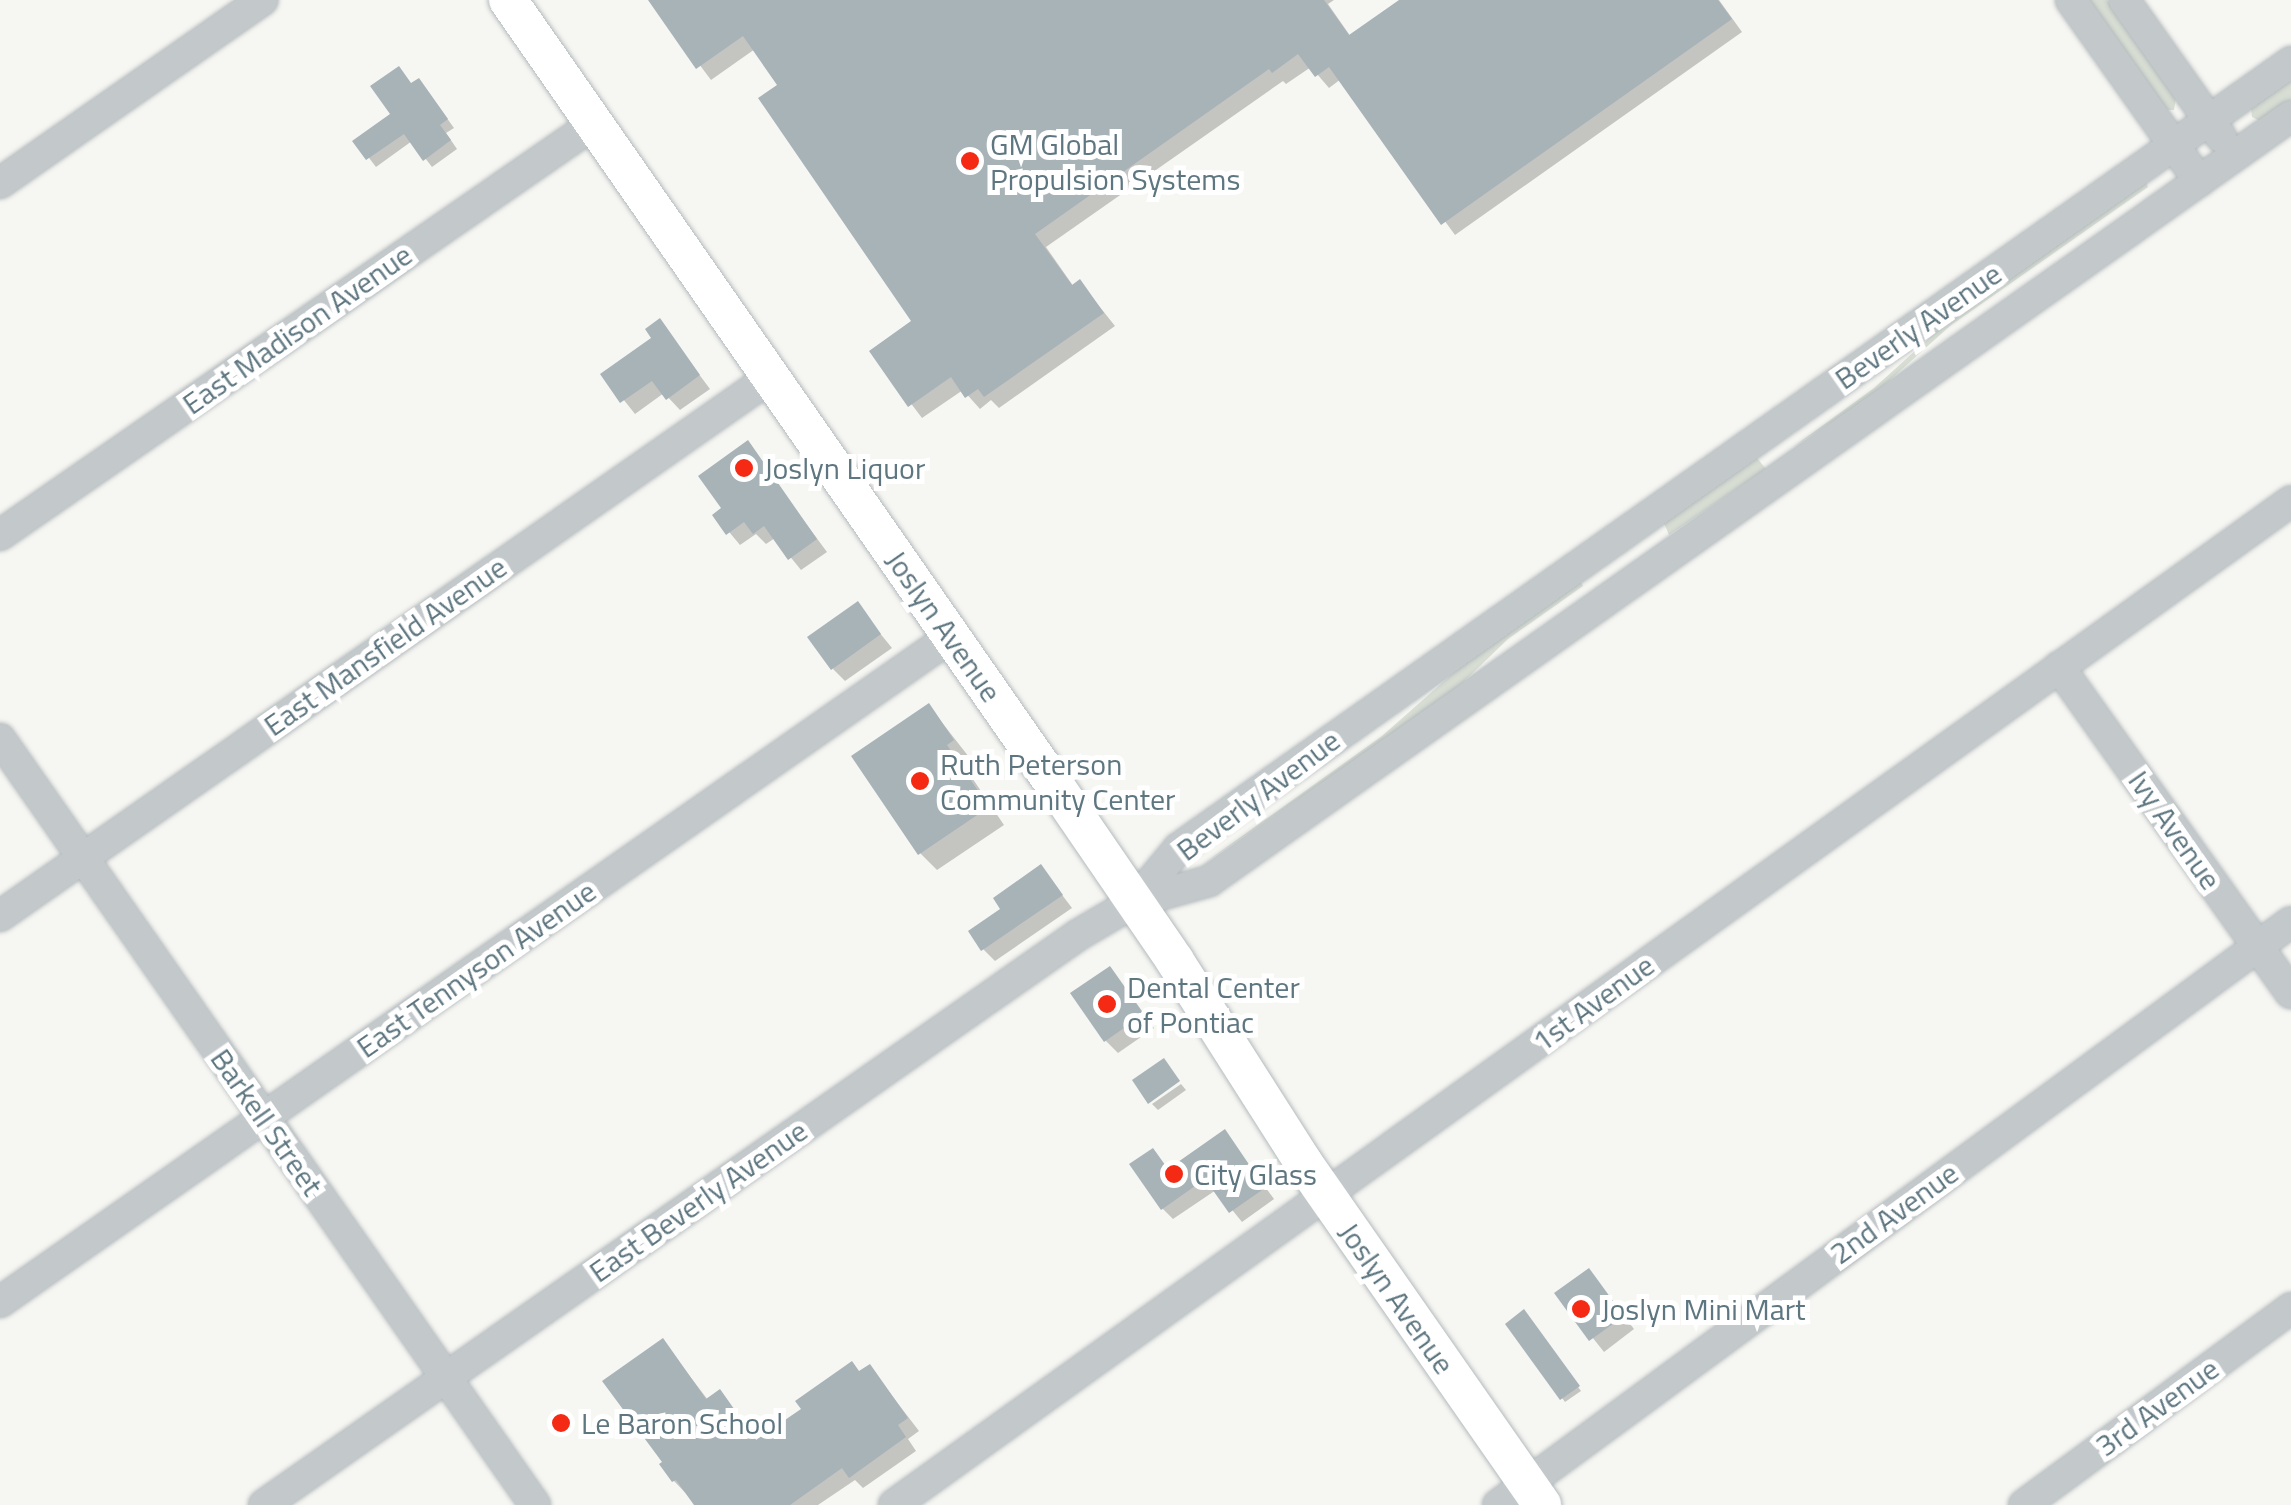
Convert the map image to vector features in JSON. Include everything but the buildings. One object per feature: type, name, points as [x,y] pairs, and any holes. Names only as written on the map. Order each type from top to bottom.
[{"type":"main road","name":"Joslyn Avenue","points":[[508,0],[1134,902],[1522,1498]]},
{"type":"street","points":[[0,183],[262,0]]},
{"type":"street","points":[[2071,0],[2198,181]]},
{"type":"street","points":[[2124,0],[2234,156]]},
{"type":"street","name":"Beverly Avenue","points":[[1134,902],[1179,848],[2291,62]]},
{"type":"street","name":"Beverly Avenue","points":[[1134,902],[1209,881],[2291,116]]},
{"type":"street","name":"East Madison Avenue","points":[[0,535],[594,123]]},
{"type":"street","name":"East Mansfield Avenue","points":[[0,916],[771,377]]},
{"type":"street","name":"1st Avenue","points":[[894,1505],[2291,501]]},
{"type":"street","name":"East Tennyson Avenue","points":[[0,1302],[952,636]]},
{"type":"street","name":"Ivy Avenue","points":[[2060,667],[2291,993]]},
{"type":"street","name":"Barkell Street","points":[[0,739],[535,1505]]},
{"type":"street","name":"East Beverly Avenue","points":[[264,1505],[1078,935],[1134,902]]},
{"type":"street","name":"2nd Avenue","points":[[1522,1498],[2291,922]]},
{"type":"street","name":"3rd Avenue","points":[[2024,1505],[2291,1308]]},
{"type":"shaded area","points":[[2087,0],[2107,0],[2176,98],[2174,110],[2165,110]]},
{"type":"shaded area","points":[[2291,79],[2291,100],[2260,121],[2252,117],[2251,108]]},
{"type":"shaded area","points":[[2146,182],[2148,187],[1950,326],[1871,397],[1793,447],[1874,388],[1947,322]]},
{"type":"shaded area","points":[[1757,458],[1766,469],[1669,535],[1664,523]]},
{"type":"shaded area","points":[[1581,582],[1583,586],[1508,639],[1450,695],[1199,867],[1382,736],[1460,667]]},
{"type":"place","name":"GM Global Propulsion Systems","points":[[970,161]]},
{"type":"place","name":"Joslyn Liquor","points":[[744,468]]},
{"type":"place","name":"Ruth Peterson Community Center","points":[[920,781]]},
{"type":"place","name":"Dental Center of Pontiac","points":[[1107,1004]]},
{"type":"place","name":"City Glass","points":[[1174,1174]]},
{"type":"place","name":"Joslyn Mini Mart","points":[[1581,1309]]},
{"type":"place","name":"Le Baron School","points":[[561,1423]]}]
